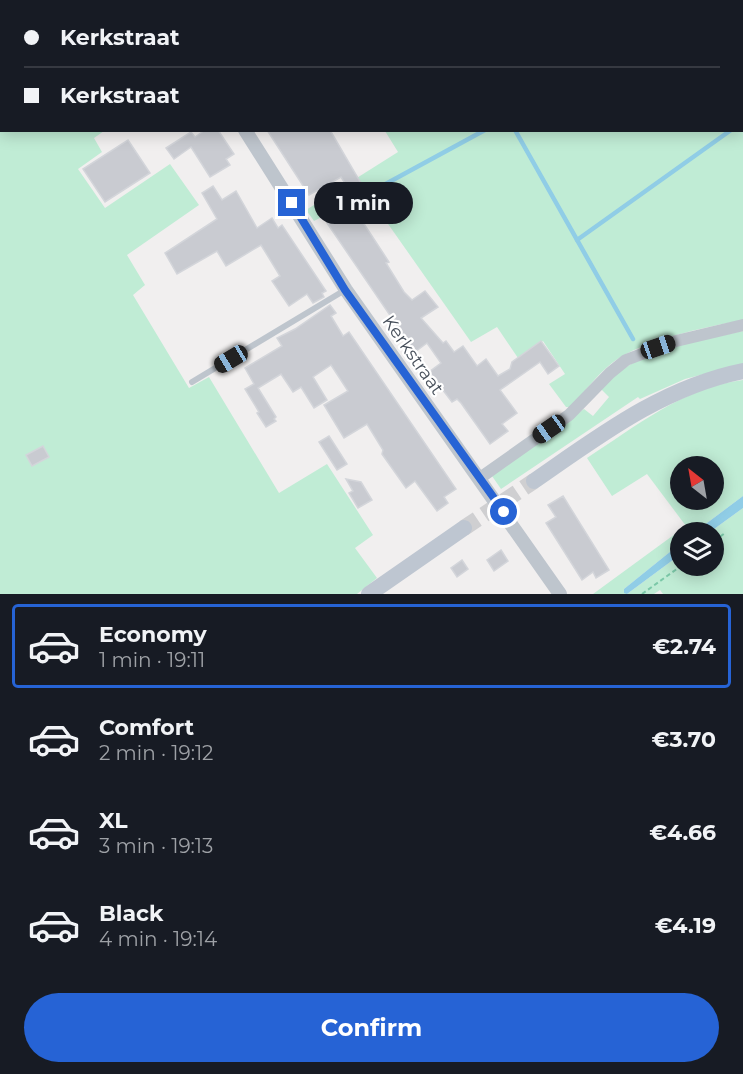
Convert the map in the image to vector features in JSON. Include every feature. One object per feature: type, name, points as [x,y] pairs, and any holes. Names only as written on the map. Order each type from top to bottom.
[{"type":"main road","points":[[534,481],[646,407],[685,388],[743,371]]},
{"type":"main road","points":[[369,594],[464,528]]},
{"type":"street","name":"Kerkstraat","points":[[246,132],[345,290],[560,594]]},
{"type":"street","points":[[480,478],[569,415],[626,360],[676,341],[743,325]]},
{"type":"lane","points":[[192,382],[345,290]]},
{"type":"path","points":[[642,594],[670,574]]},
{"type":"green space","points":[[0,132],[103,132],[94,138],[102,152],[78,169],[105,208],[170,164],[199,205],[127,255],[145,285],[133,295],[189,388],[209,377],[279,493],[327,464],[373,535],[355,548],[377,578],[357,594],[0,594]]},
{"type":"green space","points":[[386,132],[743,132],[743,320],[657,341],[625,355],[601,373],[571,407],[566,407],[549,384],[565,374],[543,341],[518,358],[497,327],[471,342],[367,194],[314,221],[306,210],[398,152]]},
{"type":"green space","points":[[743,331],[743,364],[685,379],[640,399],[638,397],[501,489],[492,476],[584,409],[593,416],[609,397],[601,389],[615,375],[630,365],[666,349]]},
{"type":"green space","points":[[743,380],[743,496],[708,522],[683,522],[674,510],[724,510],[724,456],[670,456],[670,505],[647,474],[612,496],[587,458],[680,400],[721,384]]},
{"type":"green space","points":[[743,508],[743,594],[663,594],[660,590],[654,594],[627,594],[670,562],[670,576],[724,576],[724,522]]},
{"type":"green space","points":[[670,538],[670,552],[624,589],[627,594],[593,594]]},
{"type":"water","points":[[743,496],[743,508],[724,522],[708,522]]},
{"type":"water","points":[[670,552],[670,562],[627,594],[624,593],[624,589]]},
{"type":"building","points":[[191,132],[195,137],[202,132],[219,132],[234,154],[226,159],[230,165],[210,177],[191,147],[174,159],[166,148]]},
{"type":"building","points":[[268,132],[331,132],[369,197],[358,204],[341,177],[309,195]]},
{"type":"building","points":[[128,140],[150,173],[105,202],[83,169]]},
{"type":"building","points":[[213,186],[222,200],[236,191],[257,228],[272,218],[278,228],[282,225],[326,291],[322,293],[324,297],[313,303],[307,294],[289,306],[272,281],[280,276],[261,245],[226,266],[217,251],[177,274],[165,253],[217,219],[202,193]]},
{"type":"building","points":[[353,207],[389,262],[386,263],[404,292],[412,300],[425,291],[438,307],[421,318],[443,343],[446,341],[454,352],[463,346],[477,366],[486,359],[498,376],[510,369],[512,362],[541,341],[559,366],[548,374],[540,362],[500,390],[517,413],[502,424],[508,431],[490,444],[461,403],[457,399],[452,402],[429,372],[441,363],[427,343],[415,352],[327,223]]},
{"type":"building","points":[[330,305],[336,313],[331,316],[343,336],[349,332],[456,489],[444,497],[448,503],[437,511],[415,481],[406,488],[382,454],[383,450],[367,424],[344,438],[324,405],[348,391],[331,365],[313,377],[327,400],[314,408],[301,387],[293,392],[281,374],[258,388],[276,417],[274,419],[276,421],[266,427],[257,413],[259,412],[245,389],[254,384],[245,368],[282,346],[277,338],[295,329]]},
{"type":"building","points":[[329,436],[347,464],[337,470],[319,442]]},
{"type":"building","points":[[43,446],[49,457],[32,466],[26,455]]},
{"type":"building","points":[[346,479],[361,482],[372,500],[358,508],[349,493],[353,491]]},
{"type":"building","points":[[563,496],[609,570],[596,578],[593,572],[582,580],[546,523],[556,517],[548,505]]},
{"type":"building","points":[[501,550],[508,561],[494,571],[487,560]]},
{"type":"building","points":[[462,560],[468,569],[457,577],[451,568]]},
{"type":"waterway","points":[[380,187],[481,132]]},
{"type":"waterway","points":[[516,132],[633,339]]},
{"type":"waterway","points":[[577,240],[728,132]]},
{"type":"tunnel","points":[[464,528],[534,481]]},
{"type":"route","points":[[292,203],[345,290],[504,512]]}]
